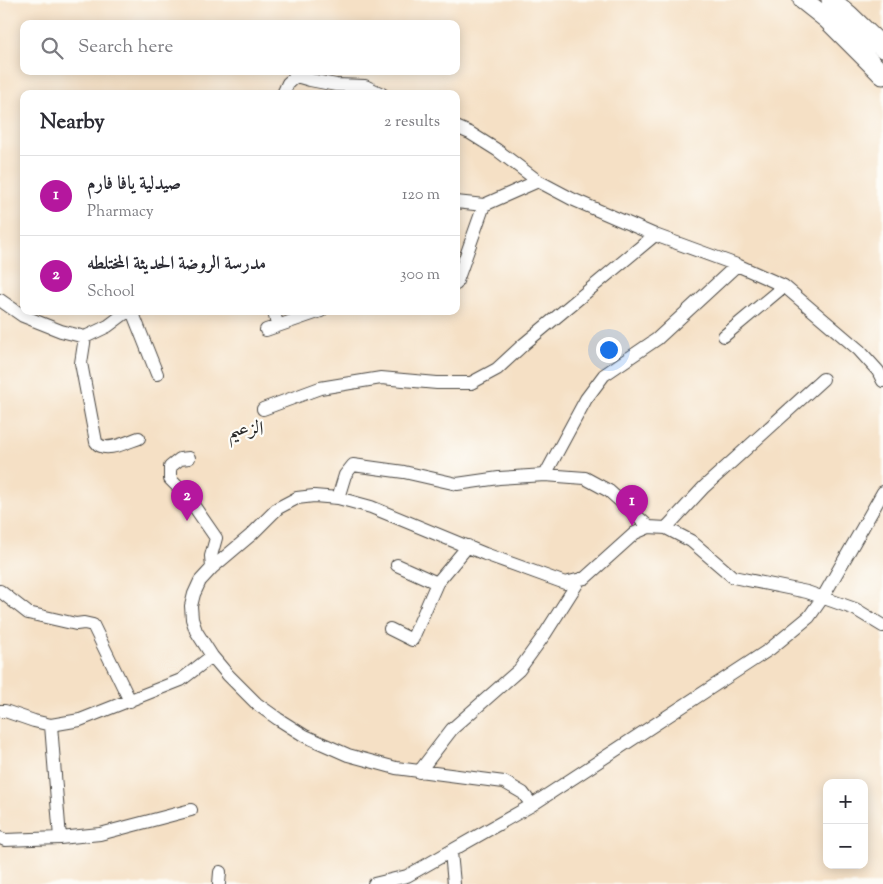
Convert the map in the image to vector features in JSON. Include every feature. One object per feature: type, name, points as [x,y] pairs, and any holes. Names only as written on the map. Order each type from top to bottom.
[{"type":"highway","points":[[804,0],[826,18],[881,75]]},
{"type":"highway","points":[[831,0],[883,48]]},
{"type":"street","points":[[849,15],[883,40]]},
{"type":"street","points":[[285,90],[288,83],[296,76],[362,90]]},
{"type":"street","points":[[460,128],[497,150],[538,181],[572,199],[655,235],[738,265],[784,286],[858,350],[878,371],[883,381]]},
{"type":"street","points":[[460,202],[484,205],[538,181]]},
{"type":"street","points":[[460,273],[484,205]]},
{"type":"street","points":[[263,409],[320,388],[381,378],[437,383],[472,383],[497,370],[524,344],[655,235]]},
{"type":"street","points":[[546,475],[586,399],[604,375],[657,339],[738,265]]},
{"type":"street","points":[[724,336],[784,286]]},
{"type":"street","points":[[0,300],[20,314]]},
{"type":"street","points":[[22,315],[61,331],[84,337],[108,326],[124,315]]},
{"type":"street","points":[[132,315],[157,374]]},
{"type":"street","points":[[273,315],[271,328],[309,315]]},
{"type":"street","points":[[84,337],[81,363],[96,442],[99,446],[105,448],[139,438]]},
{"type":"street","points":[[666,528],[704,487],[823,379]]},
{"type":"street","points":[[189,458],[180,460],[170,467],[170,479],[187,496],[216,538],[211,556],[212,568]]},
{"type":"street","points":[[338,498],[345,475],[353,465],[404,472],[457,484],[499,478],[546,475],[585,478],[609,491],[650,527]]},
{"type":"street","points":[[374,884],[407,876],[532,805],[770,648],[809,616],[823,598],[883,492]]},
{"type":"street","points":[[532,805],[523,793],[504,782],[459,775],[419,772],[348,756],[305,736],[257,704],[212,656],[196,631],[192,619],[191,606],[200,582],[212,568],[252,535],[278,508],[297,498],[314,496],[338,498],[370,507],[565,583],[585,578],[635,533],[650,527],[666,528],[690,541],[733,577],[807,592],[855,609],[881,622]]},
{"type":"street","points":[[390,629],[412,640],[437,583],[468,546]]},
{"type":"street","points":[[397,564],[437,583]]},
{"type":"street","points":[[419,772],[452,729],[519,670],[545,634],[580,579]]},
{"type":"street","points":[[0,591],[28,613],[76,624],[93,625],[130,701]]},
{"type":"street","points":[[0,711],[51,725],[80,720],[180,680],[212,656]]},
{"type":"street","points":[[51,725],[60,838]]},
{"type":"street","points":[[0,838],[5,840],[60,838],[100,834],[192,810]]},
{"type":"street","points":[[451,852],[454,884]]},
{"type":"place","name":"مدرسة الروضة الحديثة المختلطه","points":[[187,521]]},
{"type":"place","name":"صيدلية يافا فارم","points":[[632,526]]},
{"type":"district","name":"الزعيم","points":[[246,430]]}]
